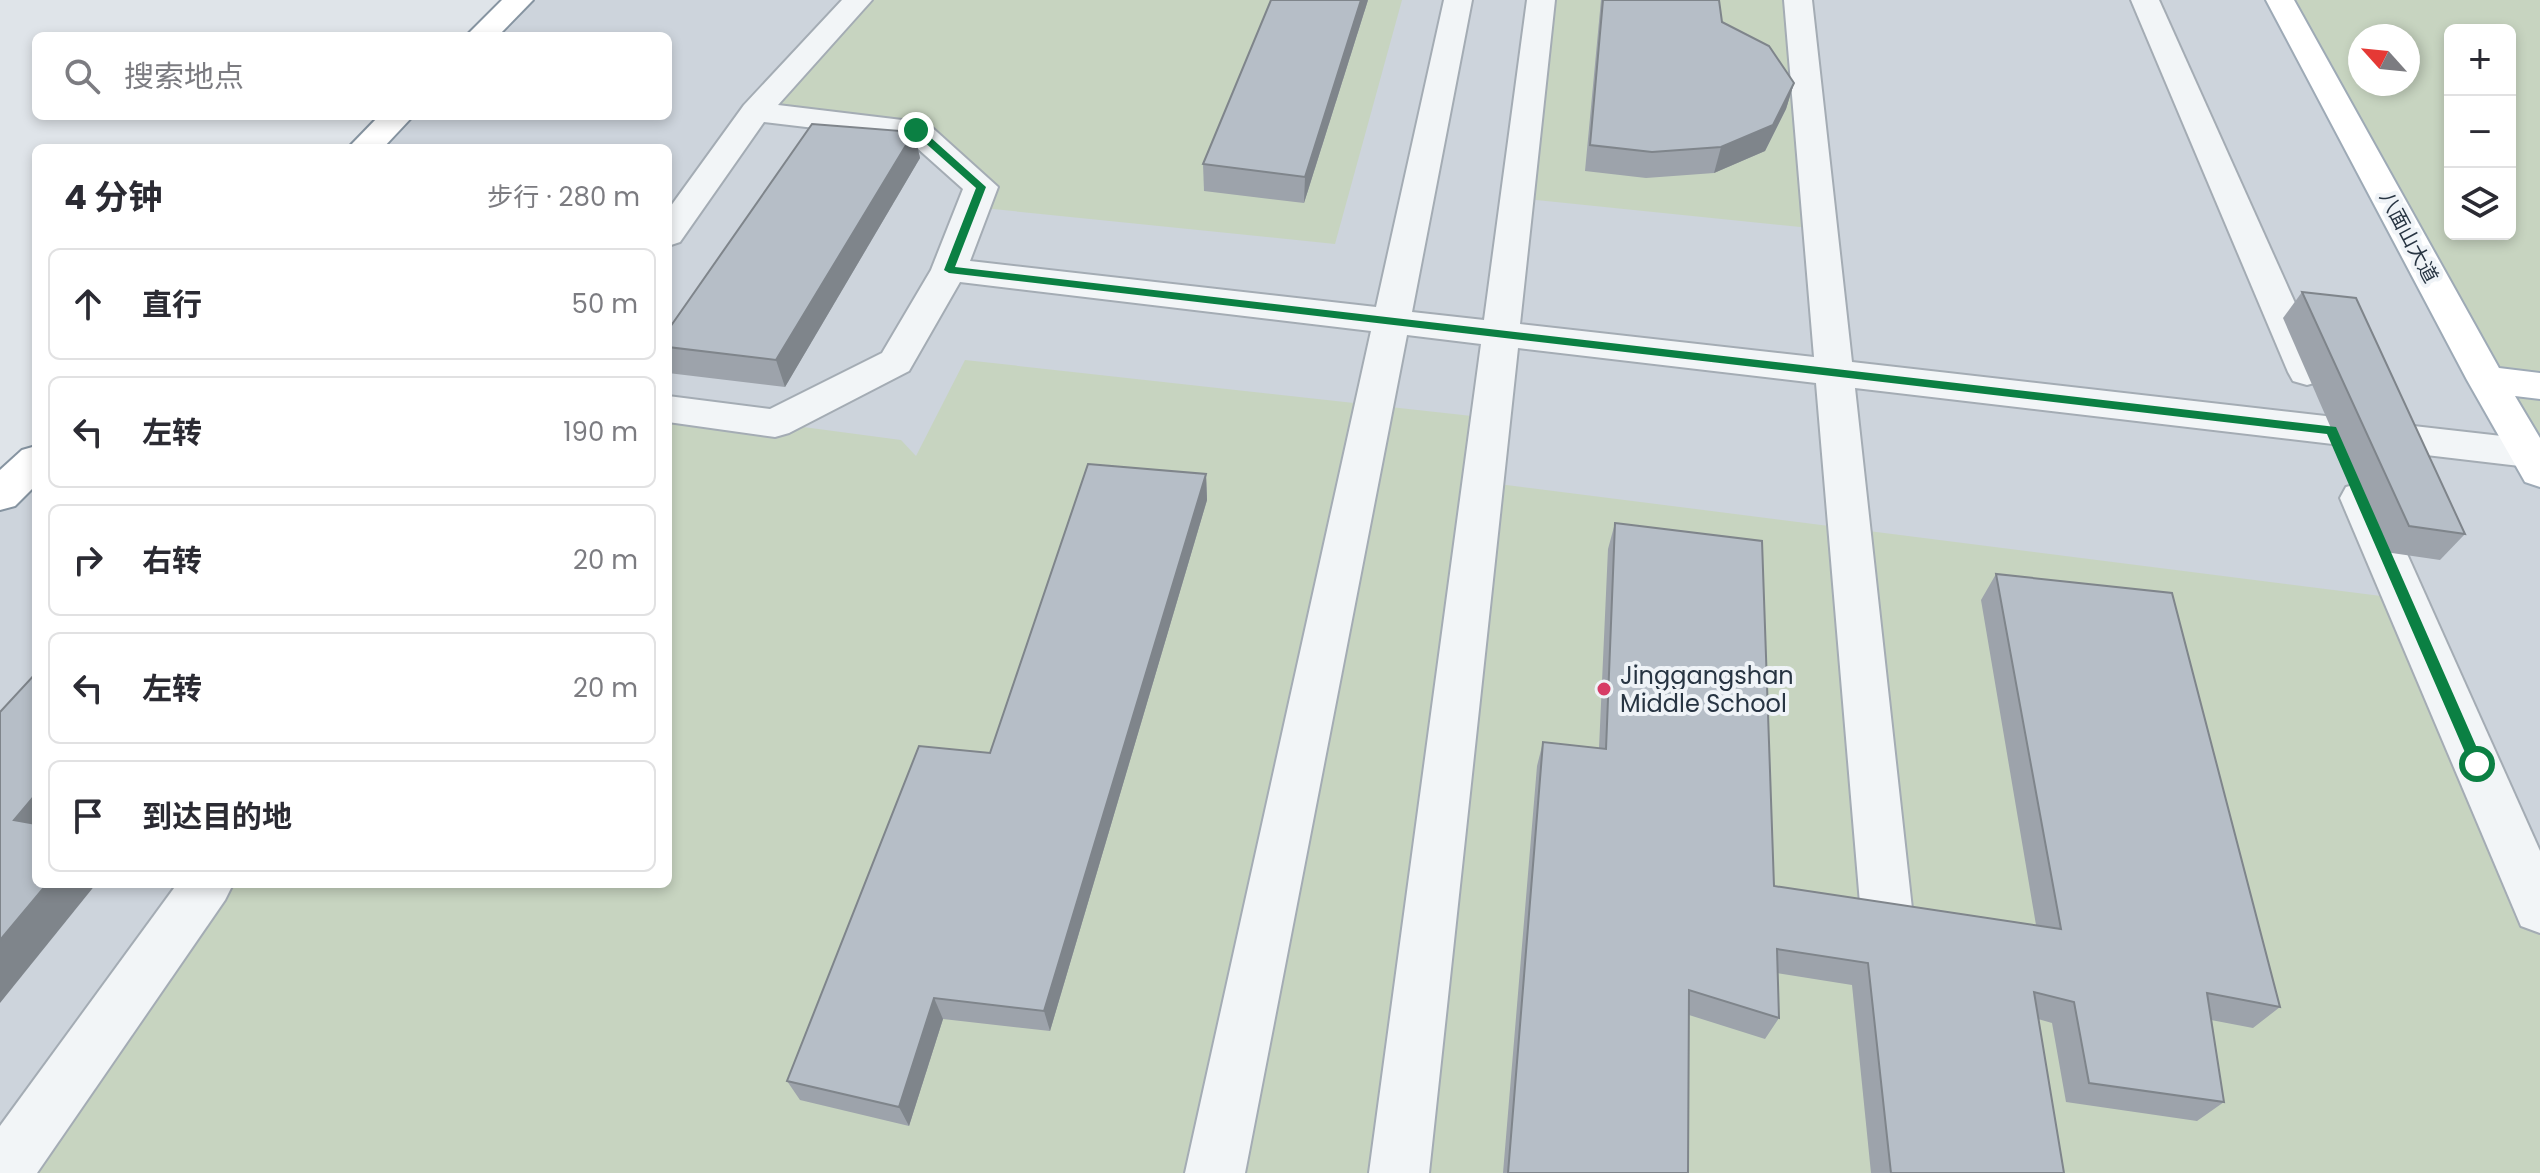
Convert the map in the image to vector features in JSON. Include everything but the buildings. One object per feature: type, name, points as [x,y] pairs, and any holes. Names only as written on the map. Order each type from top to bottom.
[{"type":"main road","points":[[485,32],[519,0]]},
{"type":"main road","name":"八面山大道","points":[[2280,0],[2486,380],[2534,462]]},
{"type":"main road","points":[[368,144],[393,120]]},
{"type":"main road","points":[[2486,380],[2540,386]]},
{"type":"main road","points":[[0,495],[32,464]]},
{"type":"lane","points":[[672,229],[755,112],[858,0]]},
{"type":"lane","points":[[1215,1173],[1458,0]]},
{"type":"lane","points":[[1399,1173],[1541,0]]},
{"type":"lane","points":[[1798,0],[1888,927]]},
{"type":"lane","points":[[2145,0],[2540,909]]},
{"type":"lane","points":[[672,410],[775,423],[896,362],[949,270],[981,187],[916,130],[755,112]]},
{"type":"lane","points":[[949,270],[2332,430],[2534,462]]},
{"type":"lane","points":[[2,1173],[204,888]]},
{"type":"shaded area","name":"Jinggangshan Middle School","points":[[519,0],[2301,0],[2348,79],[2348,96],[2358,96],[2540,403],[2540,1173],[0,1173],[0,495],[32,464],[32,888],[672,888],[672,144],[368,144],[393,120],[672,120],[672,32],[485,32]]},
{"type":"green space","points":[[858,0],[1402,0],[1335,244],[973,207],[981,187],[916,130],[755,112]]},
{"type":"green space","points":[[1541,0],[1798,0],[1820,229],[1517,198]]},
{"type":"green space","points":[[2280,0],[2540,0],[2540,472]]},
{"type":"green space","name":"Jinggangshan Middle School","points":[[965,360],[1490,418],[1483,482],[2405,599],[2540,910],[2540,1173],[2,1173],[204,888],[672,888],[672,410],[901,440],[916,456]]},
{"type":"place","name":"Jinggangshan Middle School","points":[[1604,689]]},
{"type":"route","points":[[916,130],[981,187],[949,270],[2332,430],[2477,764]]}]
